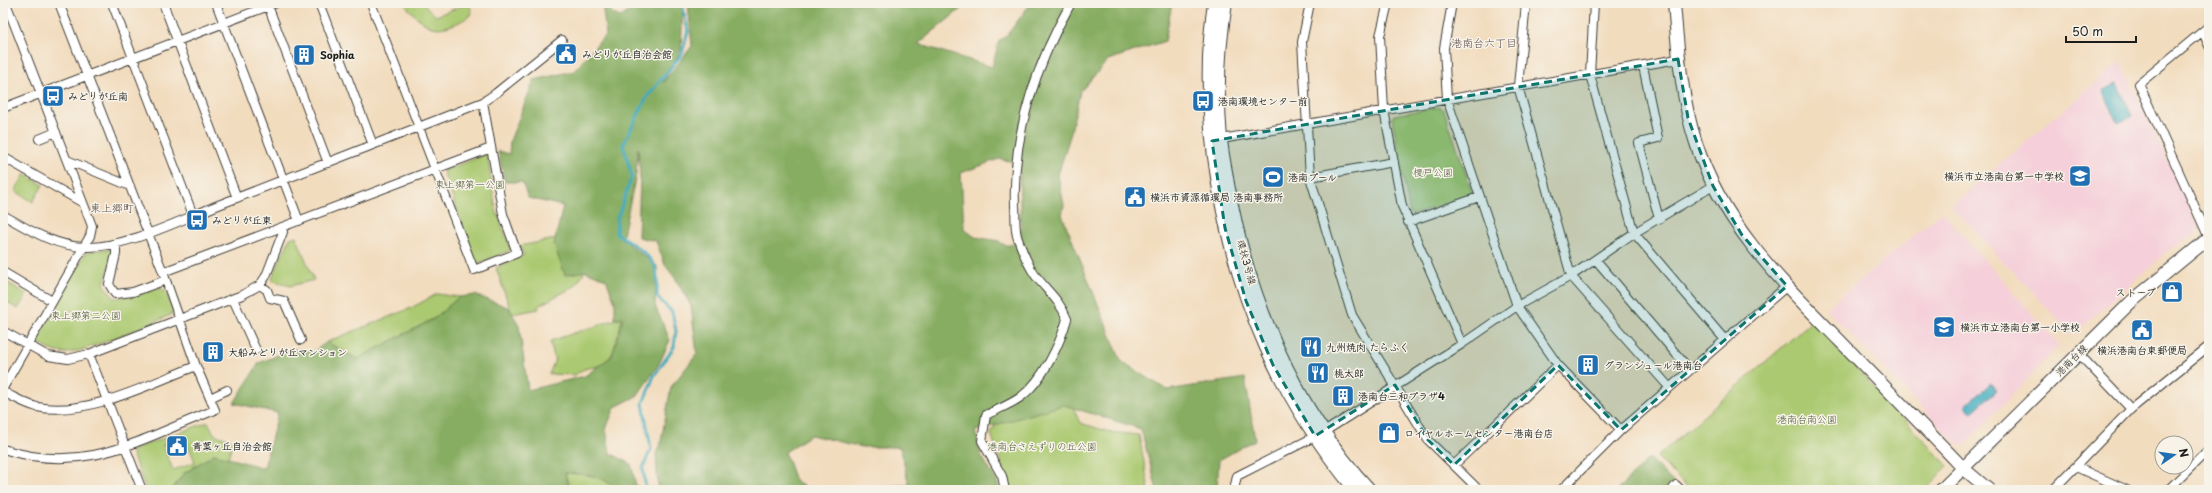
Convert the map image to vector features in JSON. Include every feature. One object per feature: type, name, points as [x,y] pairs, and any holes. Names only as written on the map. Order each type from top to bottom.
[{"type":"street","points":[[3,388],[84,247],[90,236],[92,226],[42,93],[6,3]]},
{"type":"street","points":[[3,449],[25,456],[72,459],[100,455],[126,447],[215,410],[196,366],[164,276],[59,3]]},
{"type":"street","points":[[112,3],[193,215]]},
{"type":"street","points":[[163,3],[237,198]]},
{"type":"street","points":[[216,3],[299,221]]},
{"type":"street","points":[[3,108],[267,5],[276,3]]},
{"type":"street","points":[[319,3],[373,145]]},
{"type":"street","points":[[371,3],[474,270],[517,253],[503,214],[483,102]]},
{"type":"street","points":[[1006,490],[1002,476],[982,440],[986,415],[1022,396],[1034,384],[1054,353],[1067,319],[1061,304],[1034,274],[1017,238],[1015,165],[1020,131],[1032,88],[1071,3]]},
{"type":"street","name":"環状3号線","points":[[1214,3],[1209,57],[1216,140],[1244,259],[1265,320],[1319,434],[1356,490]]},
{"type":"street","name":"環状3号線","points":[[1216,140],[1221,45],[1226,3]]},
{"type":"street","points":[[1310,3],[1302,42],[1310,177],[1352,315],[1428,440],[1480,490]]},
{"type":"street","points":[[1388,3],[1380,36],[1384,110],[1402,206],[1462,344]]},
{"type":"street","points":[[1452,3],[1444,48],[1447,99],[1517,306],[1558,365],[1621,430]]},
{"type":"street","points":[[1526,3],[1518,86],[1571,276],[1669,387]]},
{"type":"street","points":[[1594,3],[1590,75],[1634,233],[1725,340]]},
{"type":"street","points":[[1674,3],[1678,59],[1682,91],[1688,118],[1696,144],[1713,186],[1742,235],[1787,286],[1963,468],[1989,490]]},
{"type":"street","points":[[267,5],[328,163]]},
{"type":"street","points":[[2209,46],[2206,29],[2139,84],[2209,238]]},
{"type":"street","points":[[3,215],[37,234],[56,242],[84,247],[116,243],[147,233],[283,181],[483,102],[562,40]]},
{"type":"street","points":[[1216,140],[1678,59]]},
{"type":"street","points":[[1643,66],[1658,138],[1639,143],[1659,219]]},
{"type":"street","points":[[39,139],[56,132]]},
{"type":"street","points":[[116,243],[116,254],[109,284],[114,294],[133,292],[164,276],[282,227],[491,148]]},
{"type":"street","points":[[3,157],[83,203]]},
{"type":"street","points":[[67,160],[130,186]]},
{"type":"street","points":[[1310,177],[1394,162]]},
{"type":"street","points":[[1234,490],[1237,476],[1319,434],[1462,344],[1517,306],[1571,276],[1634,233],[1713,186]]},
{"type":"street","points":[[1408,222],[1479,197]]},
{"type":"street","points":[[3,331],[48,356],[68,359],[89,354],[180,320],[232,299],[260,285],[266,276],[283,232],[282,227]]},
{"type":"street","name":"港南台線","points":[[1941,490],[2131,302],[2209,238]]},
{"type":"street","points":[[1596,260],[1689,369]]},
{"type":"street","points":[[3,272],[52,301]]},
{"type":"street","points":[[260,285],[267,290],[270,298],[284,300],[301,340]]},
{"type":"street","points":[[1561,490],[1621,430],[1689,369],[1787,286]]},
{"type":"street","points":[[232,299],[256,350]]},
{"type":"street","points":[[2053,490],[2131,409],[2209,346]]},
{"type":"street","points":[[2078,353],[2131,409]]},
{"type":"street","points":[[89,354],[106,401],[126,447],[142,490]]},
{"type":"street","points":[[1454,465],[1558,365]]},
{"type":"street","points":[[3,392],[35,406],[51,409],[71,409],[106,401],[196,366]]},
{"type":"street","points":[[210,398],[227,390]]},
{"type":"street","name":"環状3号線","points":[[1319,434],[1370,490]]},
{"type":"street","points":[[2168,490],[2209,450]]},
{"type":"street","points":[[2076,467],[2127,490]]},
{"type":"street","points":[[1672,490],[1676,486],[1681,490]]},
{"type":"highlighted area","points":[[1678,59],[1688,118],[1713,186],[1742,235],[1787,286],[1621,430],[1558,365],[1454,465],[1428,440],[1395,385],[1315,436],[1273,365],[1246,301],[1225,228],[1212,141]]},
{"type":"shaded area","name":"横浜市立港南台第一中学校","points":[[2120,62],[2199,227],[2197,233],[2175,245],[2073,335],[1951,206]]},
{"type":"shaded area","name":"横浜市立港南台第一小学校","points":[[1942,212],[2060,345],[1965,444],[1957,444],[1826,309]]},
{"type":"green space","points":[[403,3],[423,3],[436,16],[469,3],[472,14],[452,25],[434,28],[422,22]]},
{"type":"green space","points":[[602,3],[609,3],[612,14],[621,17],[638,5],[636,3],[683,3],[681,50],[663,83],[692,46],[688,3],[968,3],[918,44],[992,67],[999,41],[1007,35],[1028,7],[1038,3],[1172,3],[1165,41],[1108,60],[1080,92],[1070,136],[1058,175],[1064,205],[1062,215],[1121,361],[1167,390],[1245,378],[1255,440],[1219,460],[1217,490],[1157,490],[1141,429],[1064,405],[975,431],[981,455],[997,482],[999,490],[878,490],[875,486],[909,485],[900,447],[862,447],[811,435],[785,452],[795,481],[810,490],[658,490],[656,454],[661,441],[671,387],[697,354],[691,306],[675,278],[665,265],[656,241],[638,237],[640,176],[638,148],[636,175],[622,239],[657,266],[655,306],[670,340],[659,364],[637,396],[615,407],[606,429],[610,453],[631,464],[637,490],[616,490],[605,481],[593,476],[565,473],[570,490],[172,490],[183,474],[214,454],[264,468],[278,413],[234,403],[259,363],[293,349],[313,352],[327,342],[357,359],[435,318],[459,297],[475,295],[508,307],[519,325],[528,390],[585,376],[612,356],[623,317],[615,319],[615,302],[606,279],[585,271],[565,275],[554,245],[563,206],[528,198],[522,182],[505,182],[498,151],[509,154],[510,141],[534,80],[574,71],[606,34]],"holes":[[[999,159],[1019,163],[1021,241],[1012,245],[1004,245],[999,241],[975,237],[964,229],[961,173]]]},
{"type":"green space","name":"榎戸公園","points":[[1440,107],[1444,110],[1472,192],[1471,196],[1415,214],[1410,214],[1392,118],[1394,115]]},
{"type":"green space","name":"東上郷第一公園","points":[[487,154],[496,210],[511,250],[479,263],[475,261],[443,171]]},
{"type":"green space","points":[[25,174],[43,185],[33,202],[15,191]]},
{"type":"green space","points":[[296,236],[314,280],[290,286],[271,280],[290,238]]},
{"type":"green space","points":[[556,239],[554,245],[585,271],[575,286],[538,306],[539,309],[512,314],[496,268],[524,255],[519,246]]},
{"type":"green space","name":"東上郷第二公園","points":[[109,249],[113,254],[104,284],[114,298],[139,295],[157,288],[165,290],[173,309],[171,315],[100,344],[73,352],[56,352],[36,341],[85,254],[91,251]]},
{"type":"green space","points":[[3,280],[27,294],[18,309],[3,300]]},
{"type":"green space","points":[[437,294],[459,297],[435,318],[357,359],[327,342],[411,308]]},
{"type":"green space","points":[[623,317],[616,345],[609,358],[604,363],[584,369],[575,375],[549,374],[555,360],[550,341]]},
{"type":"green space","name":"港南台南公園","points":[[1812,321],[1948,466],[1924,490],[1690,490],[1657,457]]},
{"type":"green space","name":"港南台さえずりの丘公園","points":[[1068,396],[1080,423],[1110,432],[1139,435],[1149,490],[1008,490],[1001,461],[991,434],[1000,415]]},
{"type":"green space","points":[[208,422],[214,434],[233,441],[228,458],[214,454],[183,474],[172,490],[146,490],[132,454],[134,449]],"holes":[[[185,437],[195,462],[173,470],[163,445]]]},
{"type":"green space","points":[[1649,458],[1676,485],[1672,490],[1617,490]]},
{"type":"green space","points":[[565,473],[599,478],[611,485],[616,490],[570,490]]},
{"type":"water","points":[[2118,84],[2132,116],[2117,123],[2103,90]]},
{"type":"water","points":[[1991,383],[1997,390],[1971,413],[1965,406]]},
{"type":"waterway","points":[[646,490],[643,468],[651,449],[643,403],[654,376],[674,347],[676,331],[672,312],[657,297],[657,272],[653,263],[639,248],[616,233],[617,219],[632,176],[623,145],[647,97],[682,54],[688,31],[682,3]]},
{"type":"place","name":"みどりが丘自治会館","points":[[566,54]]},
{"type":"place","name":"Sophia","points":[[304,55]]},
{"type":"place","name":"みどりが丘南","points":[[53,96]]},
{"type":"place","name":"港南環境センター前","points":[[1203,101]]},
{"type":"place","name":"横浜市立港南台第一中学校","points":[[2080,176]]},
{"type":"place","name":"港南プール","points":[[1273,177]]},
{"type":"place","name":"横浜市資源循環局 港南事務所","points":[[1135,197]]},
{"type":"place","name":"みどりが丘東","points":[[197,220]]},
{"type":"place","name":"ストーブ","points":[[2172,292]]},
{"type":"place","name":"横浜市立港南台第一小学校","points":[[1944,327]]},
{"type":"place","name":"横浜港南台東郵便局","points":[[2142,330]]},
{"type":"place","name":"九州焼肉 たらふく","points":[[1311,347]]},
{"type":"place","name":"大船みどりが丘マンション","points":[[213,352]]},
{"type":"place","name":"グランジュール港南台","points":[[1588,365]]},
{"type":"place","name":"桃太郎","points":[[1318,373]]},
{"type":"place","name":"港南台三和プラザ4","points":[[1343,396]]},
{"type":"place","name":"ロイヤルホームセンター港南台店","points":[[1389,433]]},
{"type":"place","name":"青葉ヶ丘自治会館","points":[[177,446]]},
{"type":"district","name":"港南台六丁目","points":[[1484,43]]},
{"type":"district","name":"東上郷町","points":[[112,208]]}]
